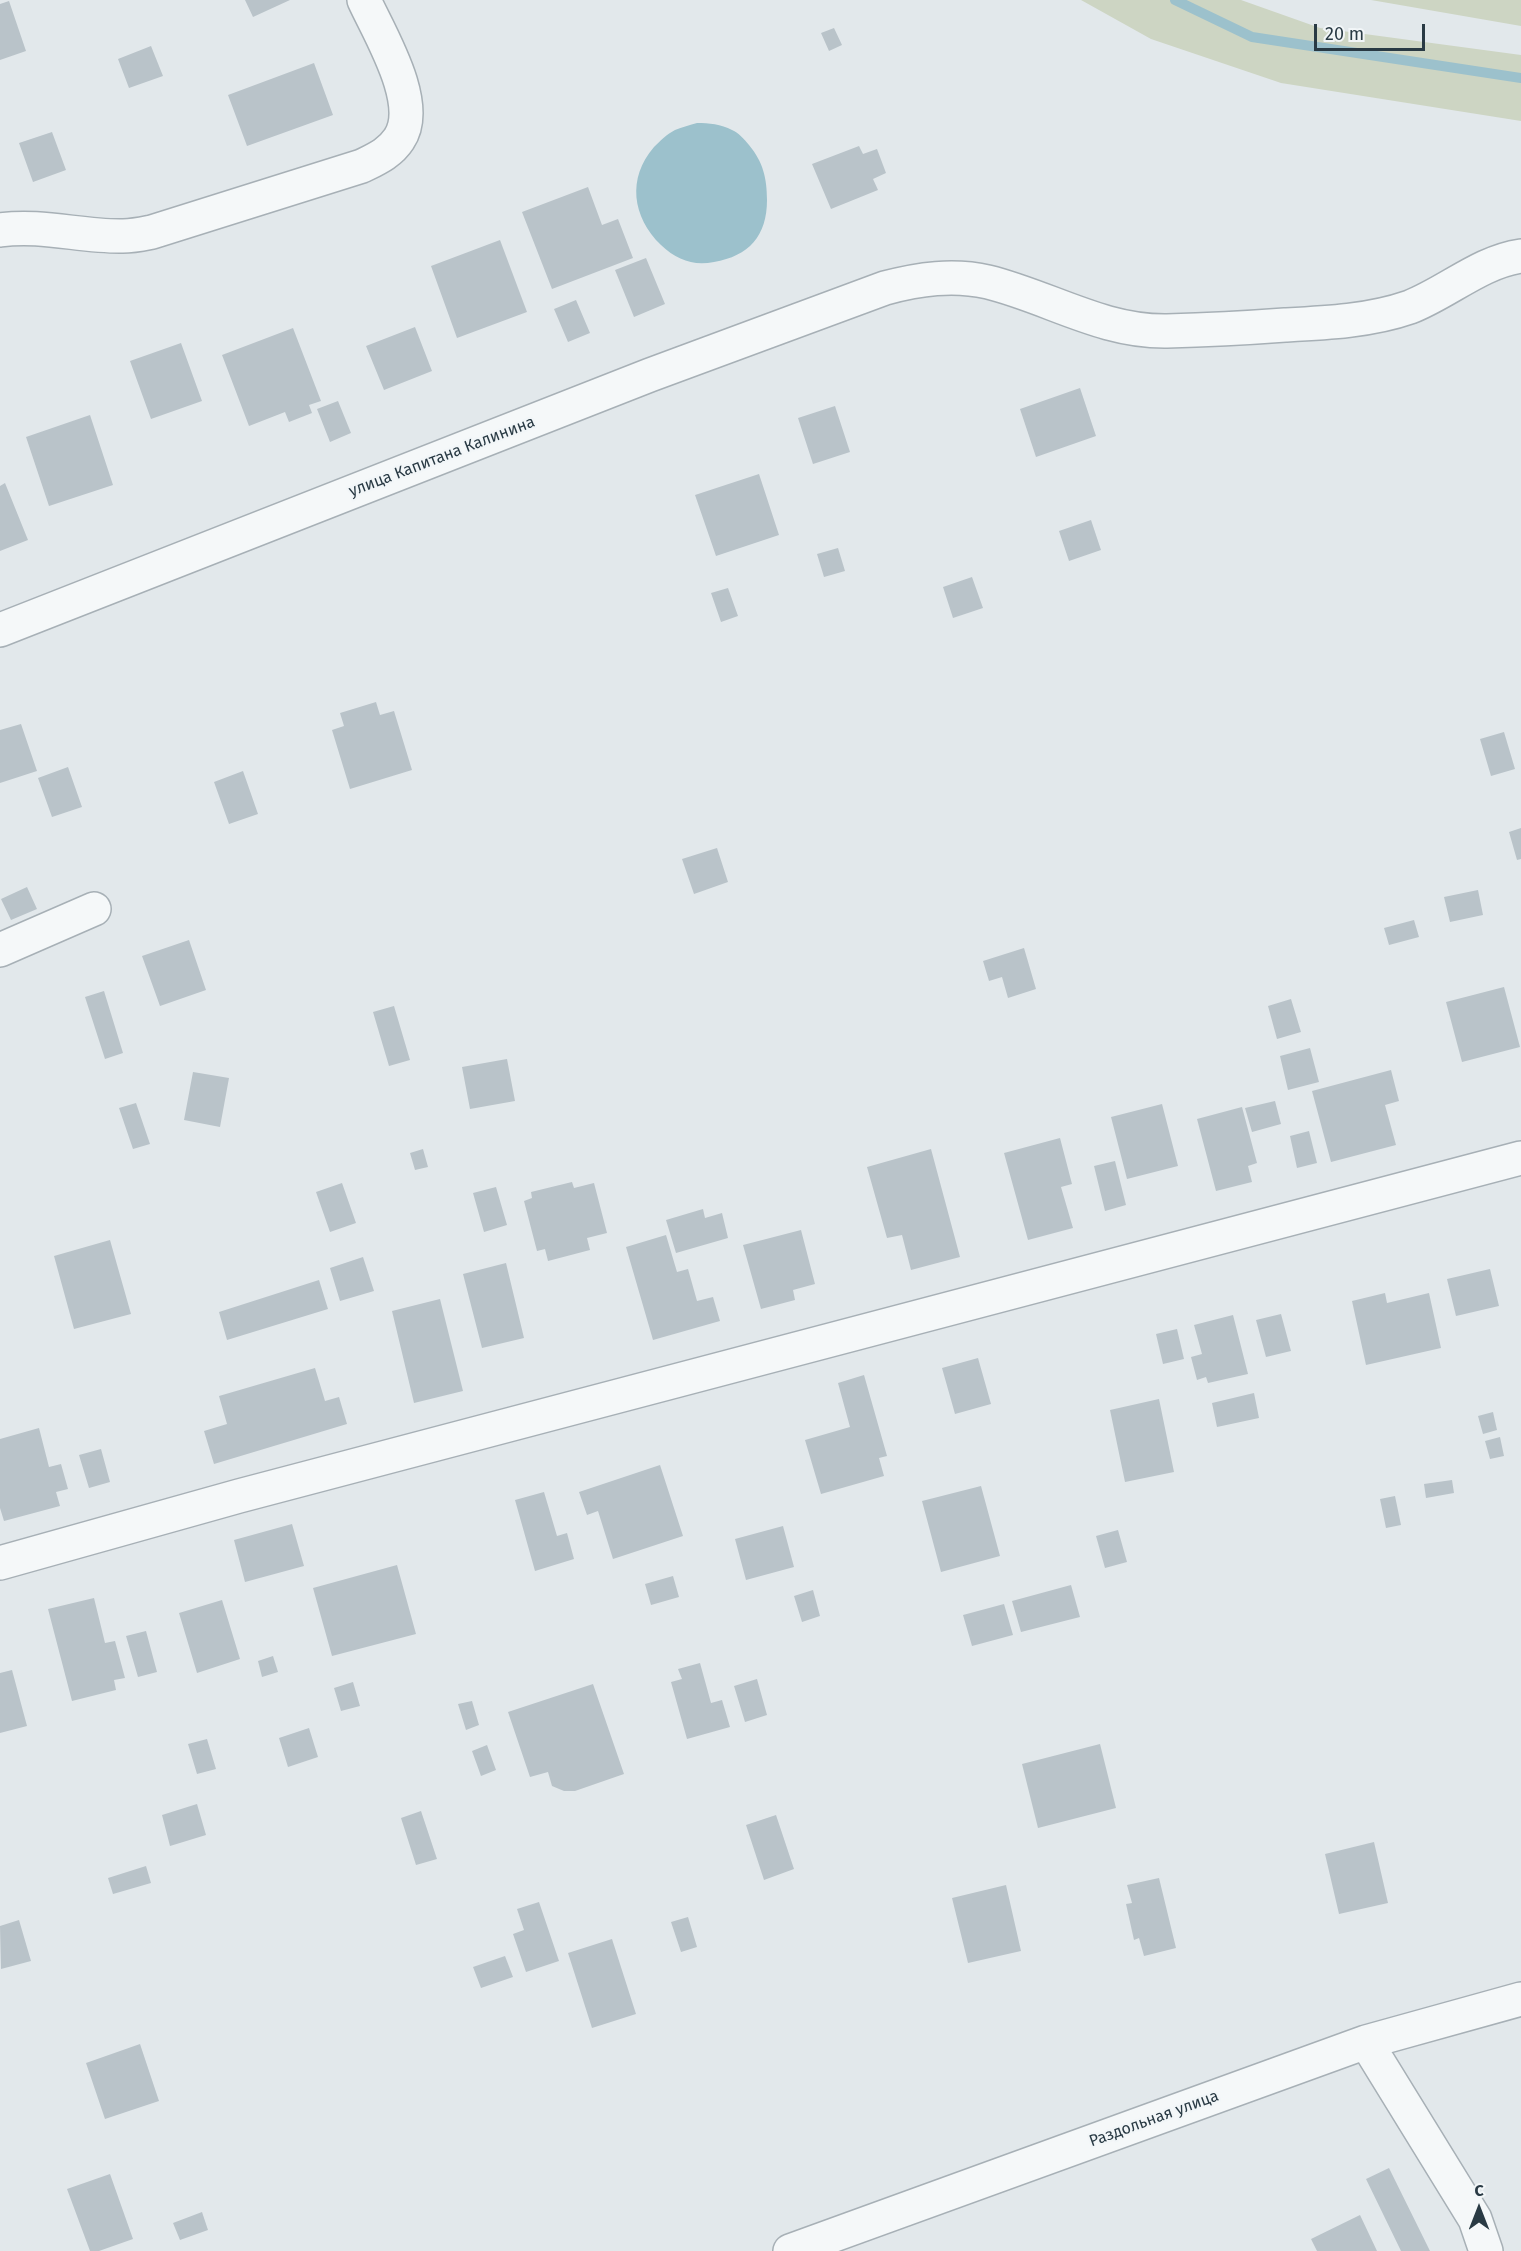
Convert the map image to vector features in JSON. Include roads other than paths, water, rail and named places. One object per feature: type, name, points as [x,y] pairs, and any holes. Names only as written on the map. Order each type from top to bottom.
[{"type":"street","points":[[0,230],[22,227],[126,237],[152,232],[362,166],[386,154],[400,138],[406,116],[404,90],[364,0]]},
{"type":"street","name":"улица Капитана Калинина","points":[[0,630],[650,375],[885,288],[917,279],[951,277],[987,282],[1023,293],[1090,319],[1122,327],[1162,331],[1211,330],[1326,323],[1370,317],[1409,307],[1475,272],[1509,258],[1521,256]]},
{"type":"street","points":[[0,950],[94,909]]},
{"type":"street","points":[[0,1563],[250,1493],[1521,1158]]},
{"type":"street","name":"Раздольная улица","points":[[790,2251],[1366,2042],[1521,1999]]},
{"type":"street","points":[[1366,2042],[1475,2219],[1486,2251]]},
{"type":"water","points":[[697,123],[724,126],[741,136],[754,151],[761,164],[767,192],[764,224],[754,242],[737,255],[706,263],[686,261],[673,255],[661,245],[644,222],[636,197],[640,171],[654,147],[672,132]]},
{"type":"waterway","points":[[1175,0],[1252,37],[1521,78]]}]
